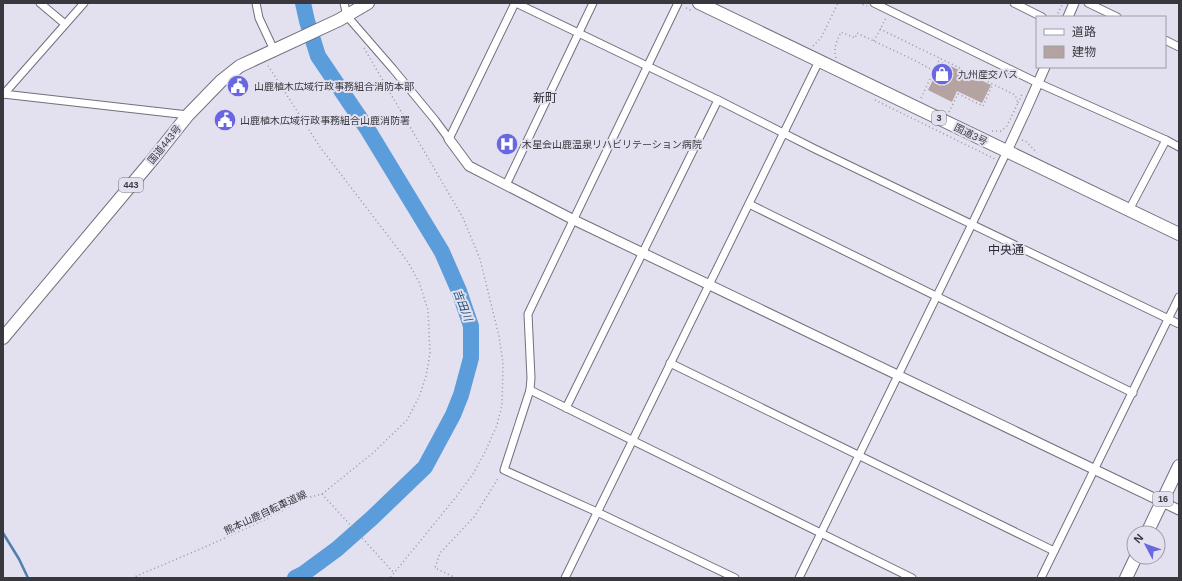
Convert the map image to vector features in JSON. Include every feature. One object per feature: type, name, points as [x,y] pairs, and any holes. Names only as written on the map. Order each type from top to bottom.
[{"type":"main road","name":"国道443号","points":[[3,338],[188,115],[221,81],[240,66],[343,18],[368,3]]},
{"type":"main road","name":"国道3号","points":[[699,3],[818,56],[1004,157],[1130,210],[1179,234]]},
{"type":"main road","name":"16","points":[[1151,525],[1179,466]]},
{"type":"main road","points":[[1126,578],[1132,565]]},
{"type":"street","points":[[40,3],[65,24]]},
{"type":"street","points":[[3,94],[84,3]]},
{"type":"street","points":[[256,3],[258,18],[274,50]]},
{"type":"street","points":[[344,3],[343,18],[393,69],[436,120],[469,166],[574,220],[1179,510]]},
{"type":"street","points":[[449,139],[515,3],[1179,324]]},
{"type":"street","points":[[506,185],[593,3]]},
{"type":"street","points":[[678,3],[528,314],[530,390],[504,470],[597,512],[735,578]]},
{"type":"street","points":[[874,3],[1038,83],[1179,147]]},
{"type":"street","points":[[1014,3],[1040,16]]},
{"type":"street","points":[[1068,16],[1074,3]]},
{"type":"street","points":[[1088,3],[1115,16]]},
{"type":"street","points":[[1166,40],[1179,47]]},
{"type":"street","points":[[565,578],[784,134],[818,56]]},
{"type":"street","points":[[799,578],[972,224],[1045,68]]},
{"type":"street","points":[[3,94],[188,115]]},
{"type":"street","points":[[566,408],[718,100]]},
{"type":"street","points":[[1130,210],[1166,140]]},
{"type":"street","points":[[749,204],[1133,393]]},
{"type":"street","points":[[1041,578],[1179,297]]},
{"type":"street","points":[[670,363],[1054,551]]},
{"type":"street","points":[[530,390],[912,578]]},
{"type":"path","points":[[818,56],[811,48],[820,38],[838,3]]},
{"type":"path","points":[[1056,16],[1063,3]]},
{"type":"path","points":[[874,41],[889,10]]},
{"type":"path","points":[[880,29],[1015,95],[1018,103],[1007,126],[1001,131],[988,131]]},
{"type":"path","points":[[832,58],[837,60],[834,50],[841,32],[855,38],[857,33],[934,71]]},
{"type":"path","points":[[361,43],[463,218],[480,259],[503,363],[502,405],[497,425],[486,450],[473,474],[456,497],[390,578]]},
{"type":"path","points":[[262,56],[320,147],[408,262],[419,282],[428,310],[430,353],[426,376],[419,397],[407,420],[373,453],[322,494]]},
{"type":"path","points":[[920,100],[940,58]]},
{"type":"path","points":[[948,114],[958,94],[983,106],[993,84]]},
{"type":"path","points":[[978,151],[1004,157]]},
{"type":"path","points":[[456,578],[435,568],[440,553],[474,517],[504,470]]},
{"type":"path","name":"熊本山鹿自転車道線","points":[[132,578],[206,547],[307,498],[322,494],[394,574]]},
{"type":"building","points":[[942,62],[991,85],[982,103],[957,91],[952,102],[928,90]]},
{"type":"waterway","name":"吉田川","points":[[295,578],[303,574],[337,549],[425,467],[453,415],[461,395],[471,358],[471,326],[459,291],[442,252],[368,130],[318,56],[303,3]]},
{"type":"waterway","points":[[3,533],[19,559],[28,578]]},
{"type":"place","name":"九州産交バス","points":[[942,74]]},
{"type":"place","name":"山鹿植木広域行政事務組合消防本部","points":[[238,86]]},
{"type":"place","name":"山鹿植木広域行政事務組合山鹿消防署","points":[[225,120]]},
{"type":"place","name":"木星会山鹿温泉リハビリテーション病院","points":[[507,144]]},
{"type":"district","name":"新町","points":[[545,98]]},
{"type":"district","name":"中央通","points":[[1006,250]]}]
